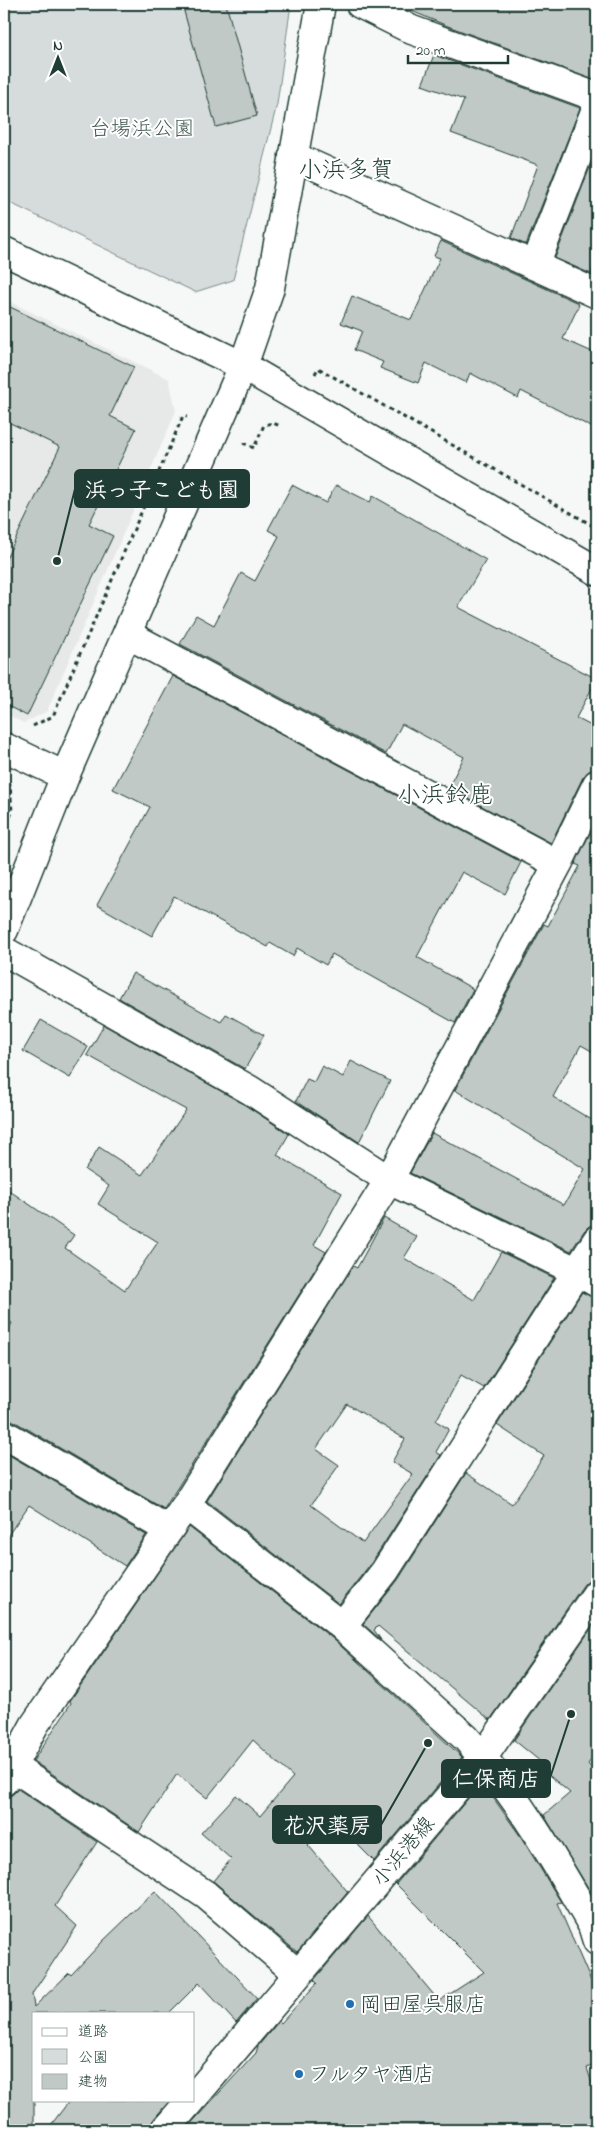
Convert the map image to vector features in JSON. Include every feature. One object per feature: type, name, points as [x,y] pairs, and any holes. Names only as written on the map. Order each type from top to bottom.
[{"type":"street","points":[[4,930],[65,776],[243,366],[270,288],[321,4]]},
{"type":"street","points":[[360,4],[412,30],[591,95],[597,104],[535,266]]},
{"type":"street","points":[[293,156],[597,294]]},
{"type":"street","points":[[4,251],[243,366],[597,570]]},
{"type":"street","points":[[127,634],[558,864]]},
{"type":"street","points":[[4,747],[65,776]]},
{"type":"street","points":[[298,1974],[206,1895],[8,1774],[35,1724],[186,1505],[390,1180],[558,864],[597,784]]},
{"type":"street","points":[[4,951],[250,1090],[390,1180],[588,1278]]},
{"type":"street","points":[[342,1626],[385,1571],[588,1278],[597,1240]]},
{"type":"street","points":[[4,1434],[169,1530]]},
{"type":"street","points":[[186,1505],[342,1626],[466,1738],[483,1757],[535,1827],[592,1925],[597,1941]]},
{"type":"street","name":"小浜港線","points":[[195,2096],[483,1757],[597,1593]]},
{"type":"street","points":[[165,2130],[189,2102]]},
{"type":"path","points":[[313,377],[318,368],[597,528]]},
{"type":"path","points":[[30,734],[34,725],[53,716],[183,416],[192,420]]},
{"type":"path","points":[[236,440],[254,448],[264,425],[273,423],[284,427]]},
{"type":"path","points":[[4,832],[12,812],[9,778]]},
{"type":"shaded area","points":[[4,299],[169,379],[176,411],[47,711],[24,723],[4,713]]},
{"type":"green space","name":"台場浜公園","points":[[4,4],[291,4],[277,104],[233,280],[195,292],[4,200]]},
{"type":"building","points":[[182,4],[226,4],[257,116],[216,127]]},
{"type":"building","points":[[395,4],[597,4],[597,81],[445,25]]},
{"type":"building","points":[[434,55],[580,108],[526,245],[511,238],[538,165],[451,133],[464,100],[422,85]]},
{"type":"building","points":[[597,149],[597,258],[591,274],[555,258]]},
{"type":"building","points":[[441,241],[578,303],[579,305],[563,339],[597,354],[597,430],[521,391],[518,398],[470,373],[466,383],[426,363],[418,383],[380,368],[383,362],[354,350],[362,331],[341,323],[352,296],[411,320],[440,258],[434,256]]},
{"type":"building","points":[[4,304],[134,367],[110,416],[136,429],[89,524],[113,536],[27,716],[4,704],[4,563],[60,447],[4,420]]},
{"type":"building","points":[[292,485],[326,503],[336,485],[370,502],[373,496],[486,560],[458,607],[597,679],[576,718],[597,729],[597,769],[589,771],[583,777],[551,843],[448,788],[464,757],[402,724],[386,754],[180,644],[196,615],[214,625],[241,573],[255,581],[279,536],[268,530]]},
{"type":"building","points":[[173,676],[521,862],[505,894],[462,872],[417,957],[473,989],[455,1023],[332,954],[326,965],[297,948],[293,956],[270,943],[268,947],[174,896],[152,936],[97,905],[150,807],[113,789]]},
{"type":"building","points":[[597,819],[597,1054],[581,1045],[553,1097],[597,1123],[597,1224],[589,1226],[584,1231],[571,1251],[410,1173],[432,1133],[564,1205],[585,1169],[455,1090],[544,924],[548,926],[580,866],[575,864]]},
{"type":"building","points":[[133,973],[221,1022],[226,1014],[264,1035],[245,1069],[119,998]]},
{"type":"building","points":[[41,1020],[88,1047],[70,1078],[23,1051]]},
{"type":"building","points":[[104,1025],[242,1103],[289,1134],[277,1155],[342,1193],[314,1245],[326,1252],[164,1509],[12,1420],[4,1418],[4,1339],[12,1323],[4,1318],[4,1187],[74,1235],[65,1248],[125,1290],[158,1242],[98,1204],[109,1186],[85,1170],[99,1147],[142,1175],[186,1110],[87,1055]]},
{"type":"building","points":[[351,1061],[390,1081],[359,1142],[296,1101],[307,1079],[314,1082],[322,1066],[343,1077]]},
{"type":"building","points":[[384,1218],[417,1237],[404,1258],[474,1300],[501,1252],[554,1278],[484,1388],[461,1375],[436,1421],[449,1429],[436,1452],[441,1455],[372,1562],[339,1604],[207,1501],[353,1266],[357,1268]],"holes":[[[347,1404],[405,1439],[392,1462],[413,1474],[363,1543],[311,1505],[339,1465],[316,1449]]]},
{"type":"building","points":[[582,1292],[597,1299],[597,1578],[590,1579],[584,1584],[490,1720],[378,1626],[374,1630],[381,1640],[363,1624],[398,1580],[466,1473],[512,1504],[544,1456],[497,1425]]},
{"type":"building","points":[[4,1452],[146,1535],[125,1566],[29,1505],[4,1541]]},
{"type":"building","points":[[189,1527],[332,1638],[462,1757],[374,1861],[334,1821],[308,1845],[348,1892],[297,1952],[213,1881],[231,1859],[201,1833],[236,1795],[260,1816],[293,1777],[253,1740],[207,1798],[177,1774],[139,1832],[33,1761],[71,1703],[70,1701]]},
{"type":"building","points":[[597,1620],[597,1752],[588,1764],[595,1772],[597,1769],[597,1888],[590,1891],[544,1815],[570,1793],[544,1771],[547,1767],[514,1740]]},
{"type":"building","points":[[4,1732],[10,1736],[4,1749]]},
{"type":"building","points":[[482,1782],[521,1837],[561,1902],[557,1903],[597,1995],[597,2064],[587,2068],[597,2099],[597,2130],[185,2130],[256,2053],[258,2046],[279,2021],[281,2023],[317,1983],[314,1980],[368,1916],[439,2001],[484,1972],[396,1884]]},
{"type":"building","points":[[18,1789],[97,1842],[55,1906],[77,1926],[32,1994],[34,2007],[69,1973],[71,1975],[155,1891],[257,1998],[236,2023],[199,1983],[170,2012],[32,2012],[32,2102],[34,2102],[34,2130],[4,2130],[4,1797],[12,1795]]},
{"type":"building","points":[[68,2102],[168,2102],[153,2120],[150,2130],[47,2130]]},
{"type":"place","name":"浜っ子こども園","points":[[57,561]]},
{"type":"place","name":"仁保商店","points":[[571,1714]]},
{"type":"place","name":"花沢薬房","points":[[428,1743]]},
{"type":"place","name":"岡田屋呉服店","points":[[350,2004]]},
{"type":"place","name":"フルタヤ酒店","points":[[299,2074]]},
{"type":"district","name":"小浜多賀","points":[[346,169]]},
{"type":"district","name":"小浜鈴鹿","points":[[445,794]]}]
